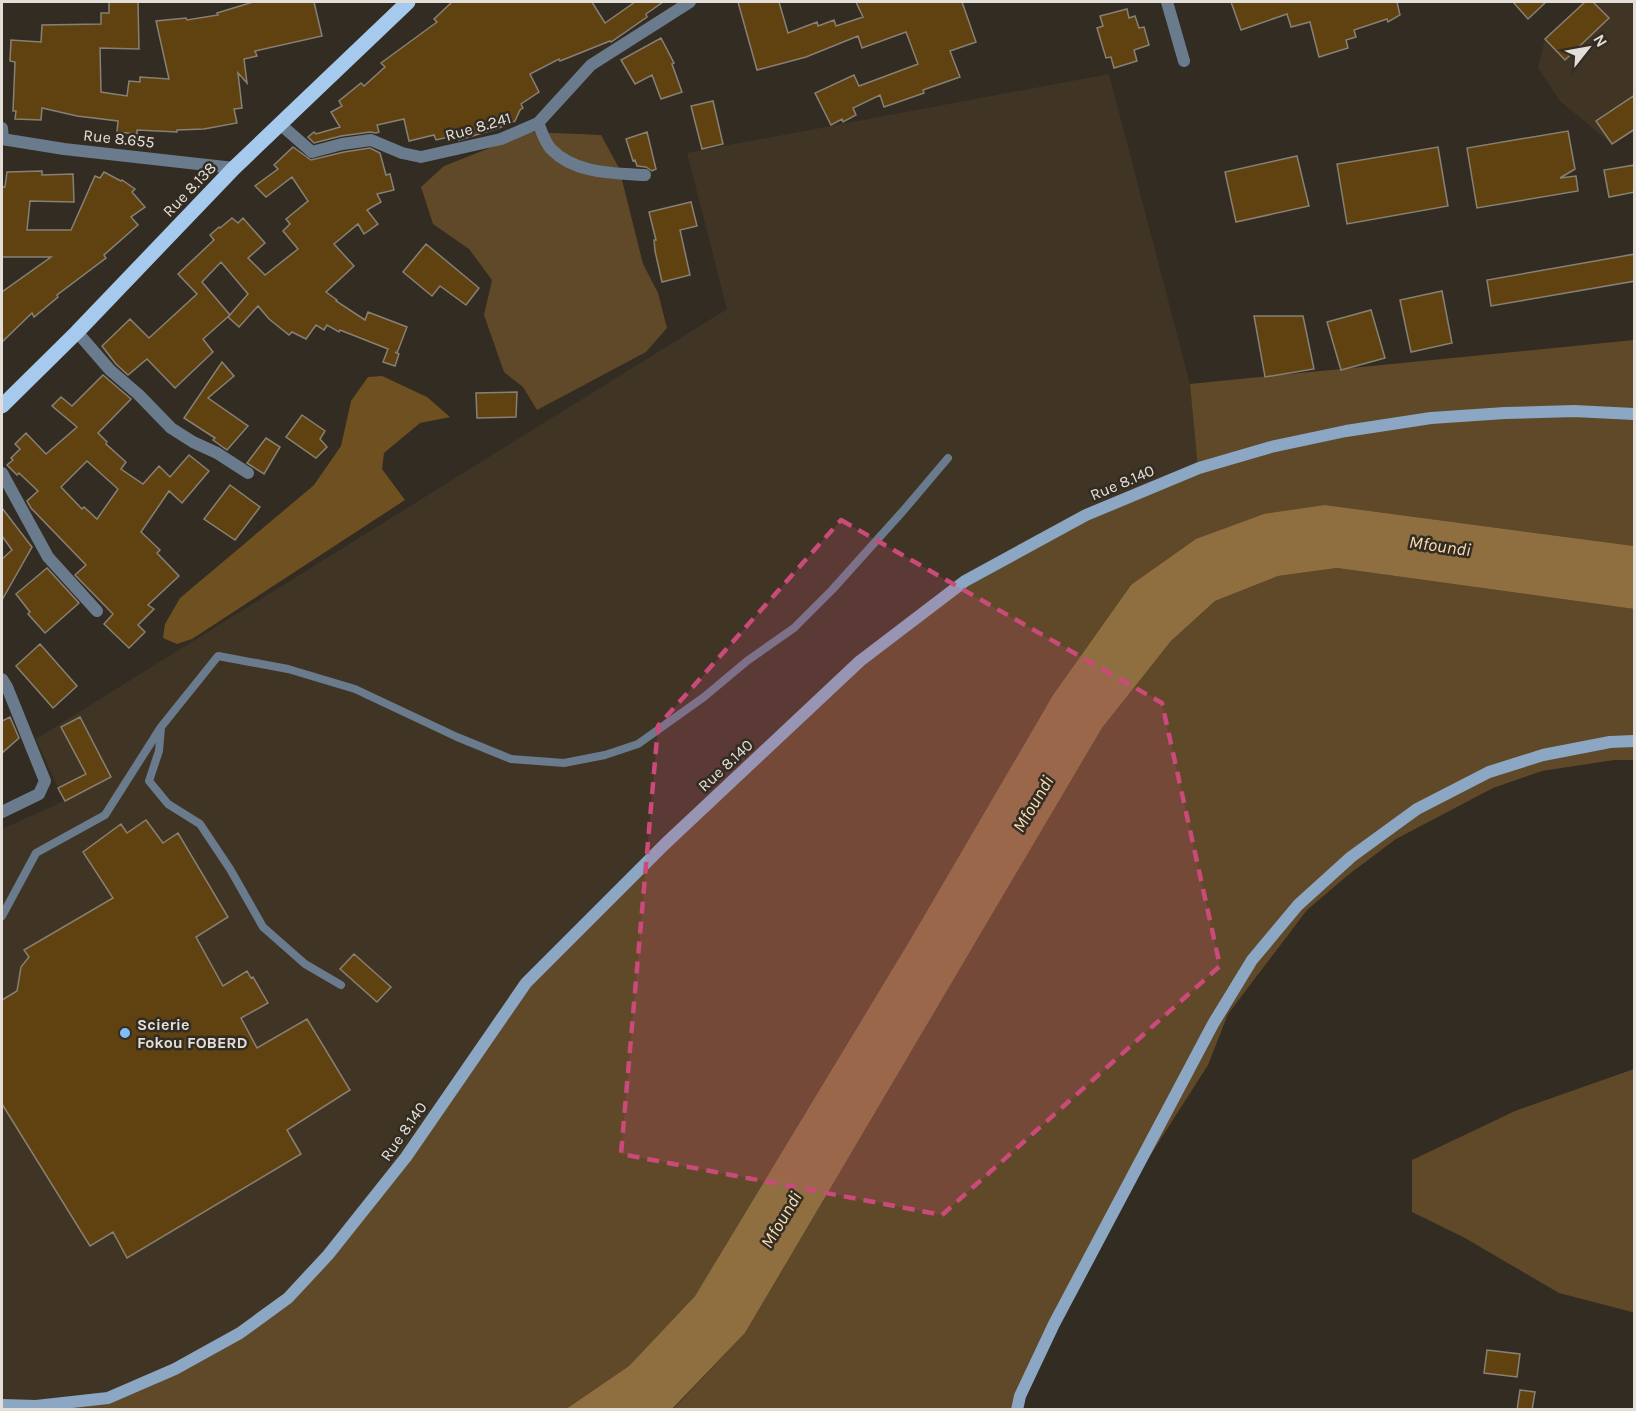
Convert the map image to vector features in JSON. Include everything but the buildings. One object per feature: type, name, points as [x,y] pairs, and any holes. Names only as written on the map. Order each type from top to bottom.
[{"type":"main road","name":"Rue 8.138","points":[[2,406],[78,333],[234,168],[408,2]]},
{"type":"main road","name":"Rue 8.140","points":[[2,1405],[36,1406],[108,1398],[176,1369],[240,1333],[288,1298],[328,1255],[406,1157],[527,981],[665,844],[860,661],[965,581],[1086,515],[1198,468],[1270,447],[1346,431],[1431,418],[1574,411],[1635,414]]},
{"type":"main road","points":[[1017,1410],[1020,1396],[1053,1324],[1213,1024],[1252,960],[1298,905],[1351,857],[1417,809],[1489,772],[1543,755],[1610,742],[1635,741]]},
{"type":"street","name":"Rue 8.241","points":[[280,124],[312,152],[342,144],[371,140],[402,153],[421,157],[501,140],[538,123],[591,65],[690,2]]},
{"type":"street","points":[[1167,2],[1184,61]]},
{"type":"street","points":[[538,123],[549,147],[567,162],[601,172],[645,175]]},
{"type":"street","name":"Rue 8.655","points":[[2,135],[64,149],[234,168]]},
{"type":"street","points":[[78,333],[110,370],[139,395],[171,428],[248,473]]},
{"type":"street","points":[[2,473],[48,557],[97,611]]},
{"type":"street","points":[[2,679],[45,781],[39,794],[2,812]]},
{"type":"lane","points":[[2,916],[36,854],[105,815],[161,727],[218,656],[288,669],[355,689],[457,737],[511,759],[564,763],[605,755],[638,744],[794,628],[903,512],[948,458]]},
{"type":"lane","points":[[161,727],[159,751],[149,781],[168,804],[200,824],[230,869],[263,927],[305,964],[341,985]]},
{"type":"highlighted area","points":[[841,520],[1162,703],[1220,966],[942,1215],[621,1154],[658,726]]},
{"type":"shaded area","points":[[1585,2],[1634,2],[1634,129],[1612,144],[1560,101],[1538,68],[1545,39]]},
{"type":"shaded area","points":[[1109,74],[1190,384],[1199,468],[240,1333],[108,1398],[2,1405],[2,829],[64,801],[36,739],[727,309],[687,153]]},
{"type":"shaded area","points":[[530,132],[601,135],[619,168],[643,264],[658,293],[667,328],[646,352],[537,410],[523,387],[504,372],[484,315],[492,280],[469,249],[433,224],[421,187],[444,166]]},
{"type":"shaded area","points":[[1634,340],[1634,546],[1325,505],[1131,585],[1053,695],[910,940],[695,1296],[629,1366],[566,1409],[2,1410],[108,1398],[240,1333],[328,1255],[526,983],[860,661],[965,581],[1086,515],[1198,468],[1190,384]]},
{"type":"shaded area","points":[[382,376],[427,397],[450,417],[420,423],[384,453],[382,469],[405,500],[192,639],[177,644],[163,638],[165,624],[180,598],[314,485],[341,446],[351,401],[368,377]]},
{"type":"shaded area","points":[[1337,568],[1634,609],[1634,760],[1614,760],[1542,771],[1493,788],[1396,839],[1307,910],[1228,1014],[1208,1065],[1119,1204],[1017,1409],[672,1410],[745,1333],[1102,728],[1171,641],[1215,601],[1278,576]]},
{"type":"shaded area","points":[[1634,1069],[1634,1311],[1559,1293],[1465,1238],[1412,1212],[1412,1160],[1515,1111]]},
{"type":"water","name":"Mfoundi","points":[[1325,505],[1634,546],[1634,609],[1337,568],[1278,576],[1215,601],[1171,641],[1102,728],[745,1333],[672,1409],[566,1409],[629,1366],[695,1296],[910,940],[1053,695],[1131,585],[1196,539],[1264,514]]},
{"type":"place","name":"Scierie Fokou FOBERD","points":[[125,1033]]}]
